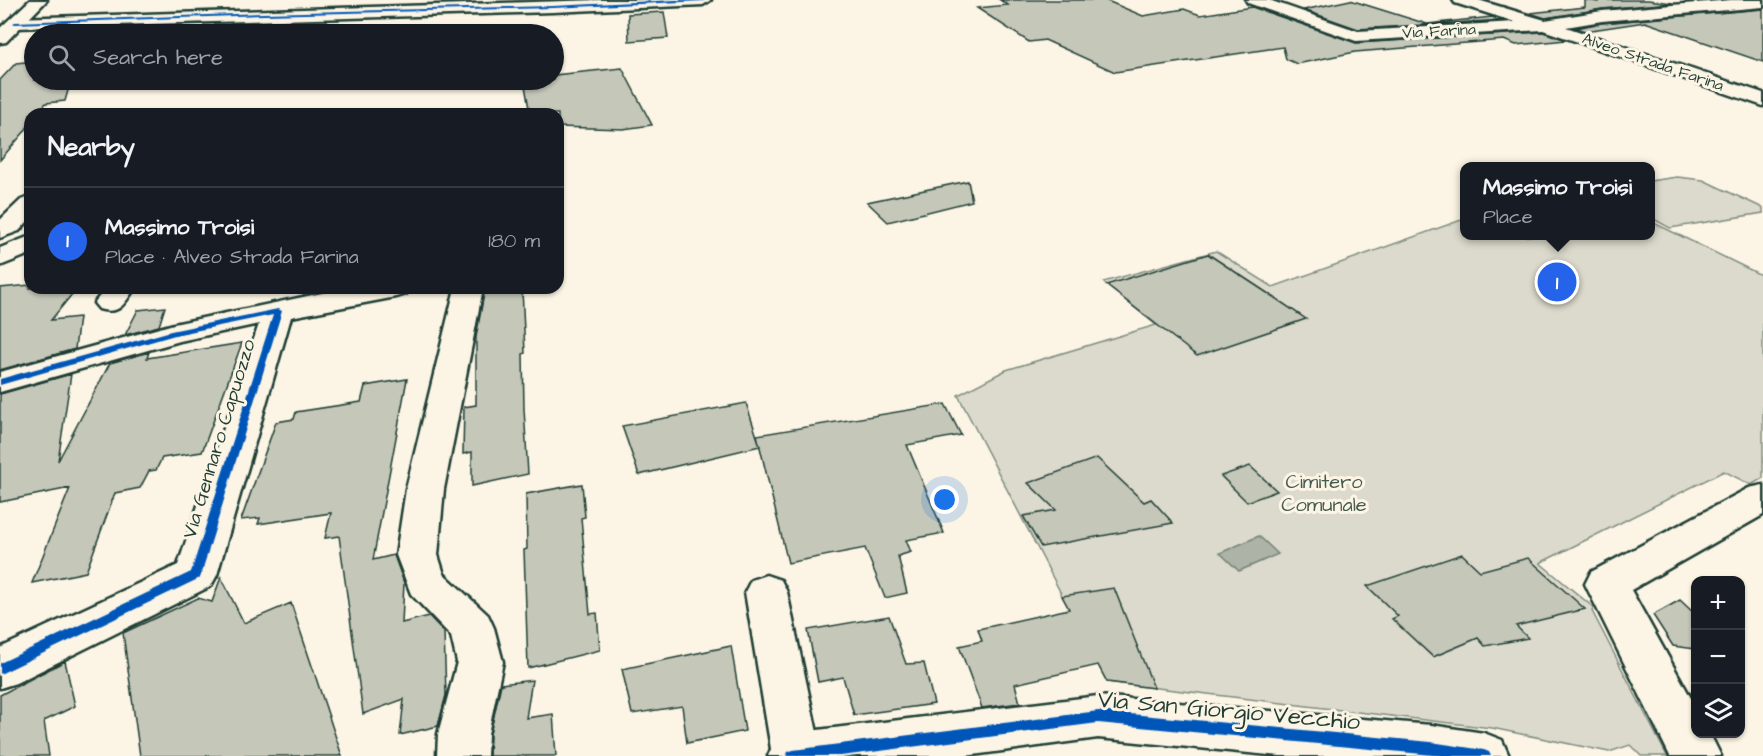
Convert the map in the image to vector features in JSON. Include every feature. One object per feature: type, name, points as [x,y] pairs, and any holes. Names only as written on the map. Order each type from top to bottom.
[{"type":"street","points":[[0,38],[39,0]]},
{"type":"street","points":[[15,23],[264,14],[553,8],[703,0]]},
{"type":"street","name":"Via Farina","points":[[1254,0],[1356,36],[1544,25]]},
{"type":"street","name":"Via Farina","points":[[1461,0],[1544,25]]},
{"type":"street","points":[[1544,25],[1602,16],[1763,2]]},
{"type":"street","name":"Alveo Strada Farina","points":[[1544,25],[1763,100]]},
{"type":"street","points":[[15,246],[10,225],[24,211]]},
{"type":"street","points":[[278,311],[362,294]]},
{"type":"street","points":[[462,756],[463,734],[480,662],[472,628],[426,582],[417,555],[425,489],[468,294]]},
{"type":"street","name":"Via Gennaro Capuozzo","points":[[0,382],[174,333],[278,311],[196,575],[0,669]]},
{"type":"street","points":[[1696,756],[1605,584],[1763,498]]},
{"type":"street","points":[[766,592],[795,756]]},
{"type":"street","name":"Via San Giorgio Vecchio","points":[[795,756],[1098,717],[1431,748],[1484,756]]},
{"type":"green space","points":[[1677,177],[1703,180],[1763,208],[1763,213],[1670,228],[1655,220],[1655,180]]},
{"type":"green space","name":"Cimitero Comunale","points":[[1460,220],[1460,240],[1655,240],[1655,223],[1763,276],[1763,478],[1751,485],[1724,471],[1540,563],[1594,608],[1592,611],[1667,756],[1641,756],[1630,745],[1609,752],[1492,728],[1107,682],[958,395],[1006,370],[1156,325],[1103,282],[1216,251],[1273,287]]},
{"type":"shaded area","points":[[1259,536],[1278,554],[1239,571],[1220,553]]},
{"type":"building","points":[[1000,0],[1105,0],[1143,16],[1184,9],[1200,15],[1252,7],[1356,43],[1543,32],[1566,40],[1516,45],[1504,40],[1355,52],[1297,64],[1286,59],[1283,47],[1115,72],[1045,40],[1029,42],[977,8],[1008,5]]},
{"type":"building","points":[[1350,0],[1427,24],[1492,17],[1503,20],[1358,29],[1304,10]]},
{"type":"building","points":[[1585,0],[1598,2],[1599,0],[1648,0],[1673,3],[1602,9],[1545,18],[1530,13],[1585,7]]},
{"type":"building","points":[[1763,9],[1763,62],[1645,22],[1585,31],[1575,28],[1602,23]]},
{"type":"building","points":[[664,12],[668,38],[629,41],[628,14]]},
{"type":"building","points":[[24,62],[24,90],[68,90],[65,101],[46,103],[42,108],[24,108],[24,132],[0,160],[0,80],[16,63]]},
{"type":"building","points":[[622,68],[652,125],[623,129],[564,127],[564,108],[529,108],[526,90],[564,90],[564,74]]},
{"type":"building","points":[[968,181],[972,201],[888,222],[867,202]]},
{"type":"building","points":[[1208,254],[1306,319],[1197,356],[1106,285]]},
{"type":"building","points":[[24,286],[24,294],[72,294],[51,320],[79,317],[75,349],[0,370],[0,288]]},
{"type":"building","points":[[484,294],[522,294],[525,353],[523,354],[524,409],[528,474],[472,486],[472,452],[463,454],[464,407],[476,405],[476,337]]},
{"type":"building","points":[[165,307],[159,326],[125,335],[138,310]]},
{"type":"building","points":[[242,343],[202,452],[162,458],[156,470],[149,471],[140,488],[115,493],[86,572],[32,583],[70,488],[0,502],[0,394],[71,374],[58,461],[110,363],[149,352],[147,358]]},
{"type":"building","points":[[407,379],[373,560],[394,555],[404,583],[402,623],[429,616],[444,632],[446,695],[438,726],[400,735],[404,699],[363,714],[339,536],[325,538],[331,513],[258,524],[260,518],[241,520],[276,422],[294,419],[296,412],[361,402],[365,386]]},
{"type":"building","points":[[746,403],[760,446],[639,475],[622,426]]},
{"type":"building","points":[[945,404],[961,435],[907,445],[944,533],[906,540],[911,552],[898,556],[907,593],[885,598],[865,548],[788,563],[757,435]]},
{"type":"building","points":[[1097,458],[1144,502],[1151,499],[1173,523],[1041,547],[1023,516],[1056,510],[1028,483]]},
{"type":"building","points":[[1250,466],[1277,491],[1247,502],[1221,476]]},
{"type":"building","points":[[582,484],[585,517],[581,518],[590,614],[597,613],[600,650],[528,668],[524,550],[527,549],[526,494]]},
{"type":"building","points":[[1462,554],[1480,571],[1528,558],[1585,609],[1516,626],[1528,638],[1485,646],[1478,638],[1433,657],[1392,619],[1398,616],[1367,586]]},
{"type":"building","points":[[221,577],[244,623],[291,603],[342,756],[140,756],[123,633],[198,598],[212,602]]},
{"type":"building","points":[[1114,588],[1154,688],[1107,682],[1098,665],[1015,684],[1020,703],[982,708],[959,646],[982,641],[978,629],[1069,609],[1062,596]]},
{"type":"building","points":[[1680,600],[1691,610],[1691,648],[1673,646],[1653,615]]},
{"type":"building","points":[[889,616],[906,664],[924,663],[934,704],[854,715],[843,677],[818,682],[808,630]]},
{"type":"building","points":[[731,646],[745,731],[687,743],[682,706],[632,714],[622,669]]},
{"type":"building","points":[[65,661],[75,706],[44,721],[49,756],[0,756],[0,695]]},
{"type":"building","points":[[532,680],[526,718],[553,714],[556,756],[489,756],[490,734],[501,684]]},
{"type":"cycle path","points":[[15,23],[553,7],[703,0]]},
{"type":"cycle path","points":[[0,382],[174,333],[278,311],[196,575],[0,669]]},
{"type":"cycle path","points":[[793,756],[1098,717],[1431,748],[1484,756]]},
{"type":"place","name":"Massimo Troisi","points":[[1557,282]]}]
